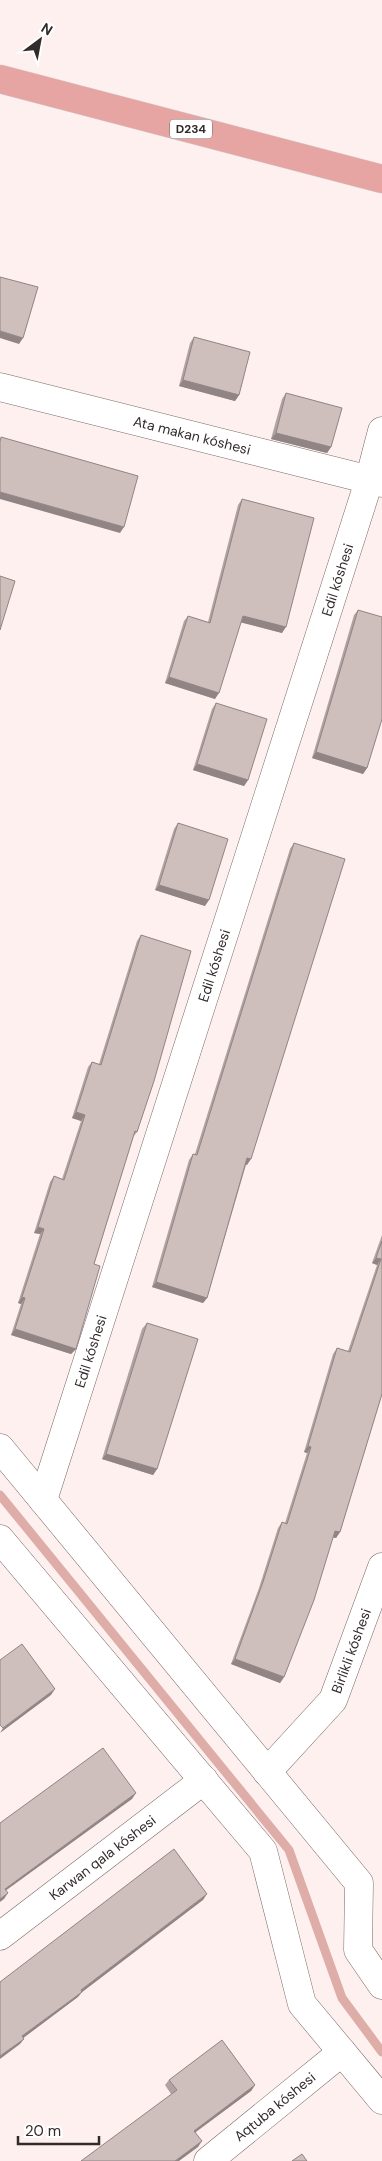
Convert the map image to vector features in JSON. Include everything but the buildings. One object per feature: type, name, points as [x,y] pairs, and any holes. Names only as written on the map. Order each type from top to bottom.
[{"type":"main road","name":"D234","points":[[0,79],[382,179]]},
{"type":"street","name":"Ata makan kóshesi","points":[[0,387],[376,482]]},
{"type":"street","name":"Edil kóshesi","points":[[43,1500],[376,482],[382,431]]},
{"type":"street","points":[[0,1448],[359,1883],[382,1897]]},
{"type":"street","points":[[0,1539],[263,1851],[302,2004],[382,2100]]},
{"type":"street","name":"Birlikli kóshesi","points":[[267,1772],[333,1700],[382,1567]]},
{"type":"street","name":"Karwan qala kóshesi","points":[[0,1936],[204,1780]]},
{"type":"street","points":[[359,1883],[358,1950],[382,1986]]},
{"type":"street","name":"Aqtuba kóshesi","points":[[208,2161],[342,2052]]},
{"type":"waterway","points":[[0,1495],[289,1850],[342,1998],[382,2052]]}]
